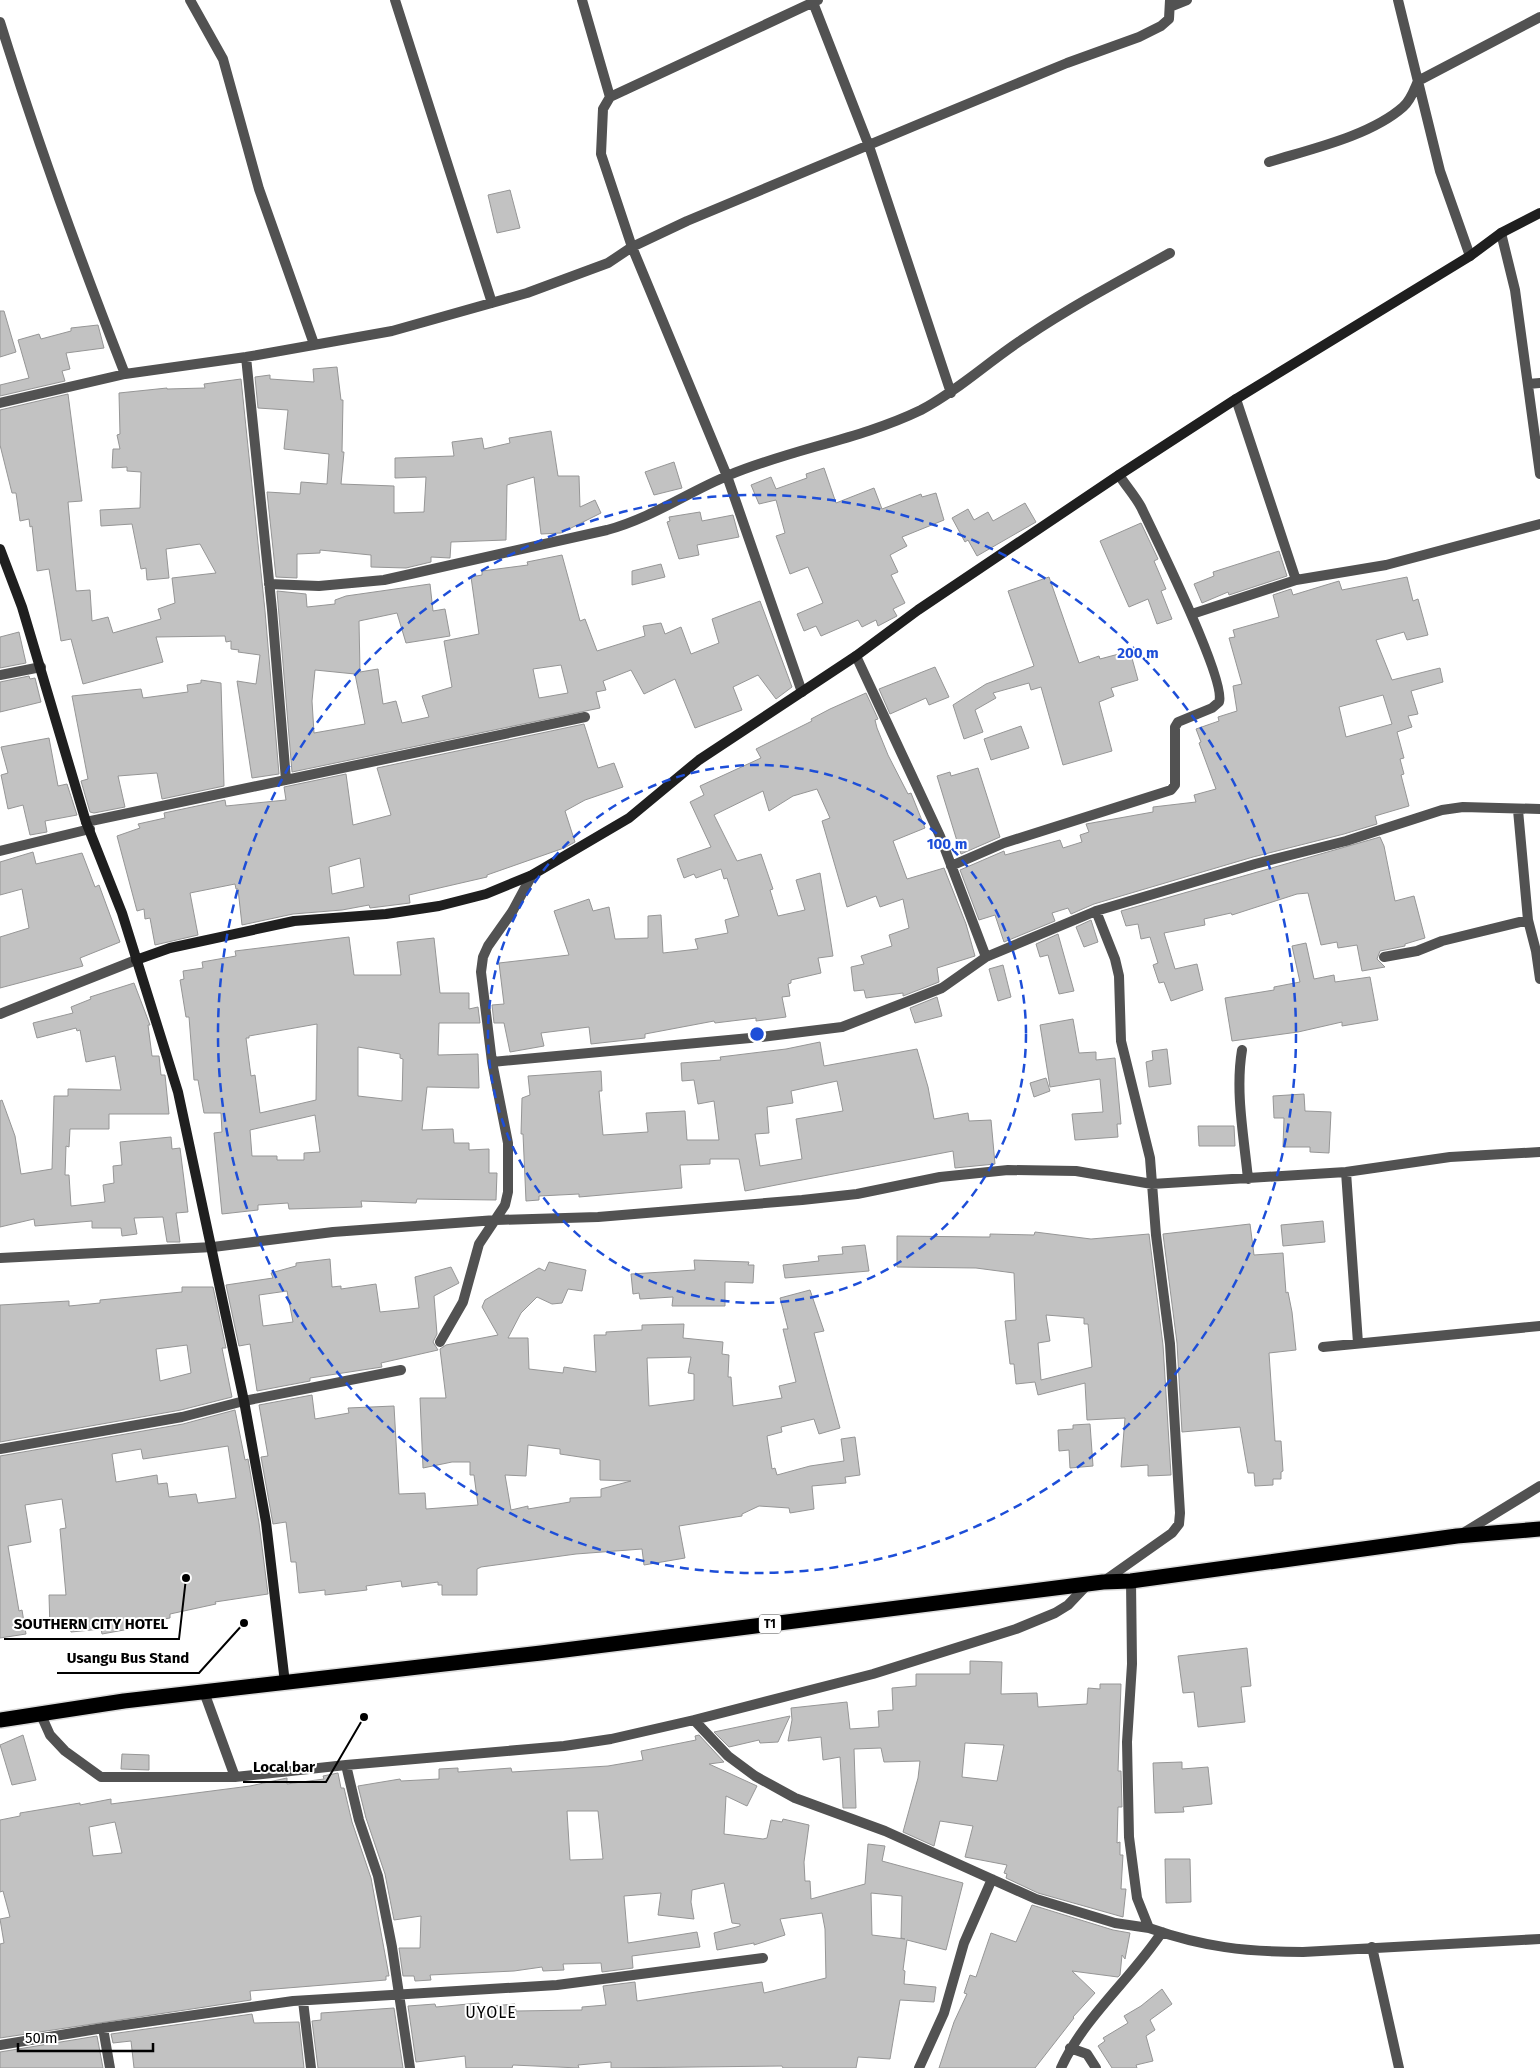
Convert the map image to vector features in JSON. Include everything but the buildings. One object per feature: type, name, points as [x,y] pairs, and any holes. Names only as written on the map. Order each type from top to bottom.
[{"type":"highway","name":"T1","points":[[0,1720],[124,1701],[285,1683],[1102,1582],[1131,1581],[1457,1536],[1540,1529]]},
{"type":"street","points":[[190,0],[223,59],[256,181],[314,344]]},
{"type":"street","points":[[395,0],[492,303]]},
{"type":"street","points":[[582,0],[610,97]]},
{"type":"street","points":[[0,403],[125,374],[246,357],[392,331],[527,293],[608,263],[632,247],[687,221],[1067,63],[1139,37],[1161,26],[1170,18],[1171,3],[1188,0]]},
{"type":"street","points":[[1398,0],[1440,171],[1470,256]]},
{"type":"street","points":[[802,692],[727,476],[632,247],[601,154],[603,109],[610,97],[814,1],[868,146],[951,393]]},
{"type":"street","points":[[1269,162],[1371,127],[1404,106],[1412,97],[1418,80],[1540,17]]},
{"type":"street","points":[[0,22],[27,109],[68,228],[125,374]]},
{"type":"street","points":[[0,1014],[170,948],[294,921],[386,914],[439,906],[486,894],[532,875],[630,818],[699,760],[856,656],[918,610],[1119,475],[1236,399],[1470,256],[1501,233],[1540,213]]},
{"type":"street","points":[[1501,233],[1515,290],[1540,474]]},
{"type":"street","points":[[269,584],[318,586],[384,580],[607,530],[654,513],[727,476],[800,450],[882,425],[918,411],[951,393],[1026,336],[1170,253]]},
{"type":"street","points":[[246,357],[269,584],[286,780]]},
{"type":"street","points":[[1528,384],[1540,383]]},
{"type":"street","points":[[1236,399],[1296,580]]},
{"type":"street","points":[[951,866],[1004,843],[1171,790],[1175,785],[1174,727],[1178,722],[1212,708],[1220,698],[1214,673],[1192,614],[1140,505],[1119,475]]},
{"type":"street","points":[[1192,614],[1296,580],[1386,565],[1540,524]]},
{"type":"street","points":[[0,549],[41,667],[88,826],[122,913],[136,960],[153,1006],[178,1092],[244,1401],[266,1522],[285,1683]]},
{"type":"street","points":[[856,656],[940,836],[986,956]]},
{"type":"street","points":[[0,675],[41,667]]},
{"type":"street","points":[[0,851],[88,826],[286,780],[586,717]]},
{"type":"street","points":[[492,1062],[842,1027],[942,988],[986,956],[1096,912],[1255,864],[1346,841],[1442,810],[1463,807],[1518,810],[1540,809]]},
{"type":"street","points":[[1518,810],[1528,920],[1536,951],[1540,979]]},
{"type":"street","points":[[440,1342],[463,1302],[479,1244],[505,1205],[510,1172],[508,1142],[492,1062],[482,982],[483,957],[488,946],[512,912],[532,875]]},
{"type":"street","points":[[1096,912],[1115,959],[1118,976],[1121,1041],[1150,1158],[1156,1235],[1170,1344],[1179,1524],[1154,1547],[1102,1582]]},
{"type":"street","points":[[1384,956],[1417,951],[1442,941],[1528,920]]},
{"type":"street","points":[[1242,1050],[1239,1065],[1240,1092],[1248,1179]]},
{"type":"street","points":[[0,1258],[212,1247],[333,1232],[496,1220],[598,1217],[802,1200],[858,1194],[940,1177],[1008,1170],[1076,1171],[1152,1184],[1346,1172],[1450,1158],[1540,1152]]},
{"type":"street","points":[[1346,1172],[1358,1343]]},
{"type":"street","points":[[1323,1347],[1540,1326]]},
{"type":"street","points":[[0,1449],[182,1417],[244,1401],[401,1370]]},
{"type":"street","points":[[1457,1536],[1540,1486]]},
{"type":"street","points":[[1131,1581],[1132,1664],[1127,1742],[1129,1837],[1137,1898],[1149,1928]]},
{"type":"street","points":[[41,1715],[50,1735],[65,1751],[101,1777],[234,1777],[346,1764],[564,1746],[611,1739],[694,1720],[873,1674],[1016,1630],[1055,1613],[1068,1605],[1087,1585]]},
{"type":"street","points":[[204,1692],[234,1777]]},
{"type":"street","points":[[694,1720],[728,1756],[755,1776],[794,1798],[885,1831],[1036,1899],[1115,1922],[1149,1928],[1201,1944],[1269,1952],[1303,1952],[1540,1939]]},
{"type":"street","points":[[346,1764],[359,1820],[378,1876],[410,2068]]},
{"type":"street","points":[[919,2068],[944,2013],[964,1943],[992,1879]]},
{"type":"street","points":[[1061,2068],[1070,2048],[1135,1971],[1162,1932]]},
{"type":"street","points":[[1372,1947],[1399,2068]]},
{"type":"street","points":[[0,2045],[103,2028],[303,2001],[557,1985],[762,1958]]},
{"type":"street","points":[[303,2001],[311,2068]]},
{"type":"street","points":[[103,2028],[110,2068]]},
{"type":"street","points":[[1070,2048],[1087,2054],[1096,2068]]},
{"type":"place","name":"SOUTHERN CITY HOTEL","points":[[186,1578]]},
{"type":"place","name":"Usangu Bus Stand","points":[[244,1623]]},
{"type":"place","name":"Local bar","points":[[364,1717]]},
{"type":"district","name":"UYOLE","points":[[491,2012]]}]
